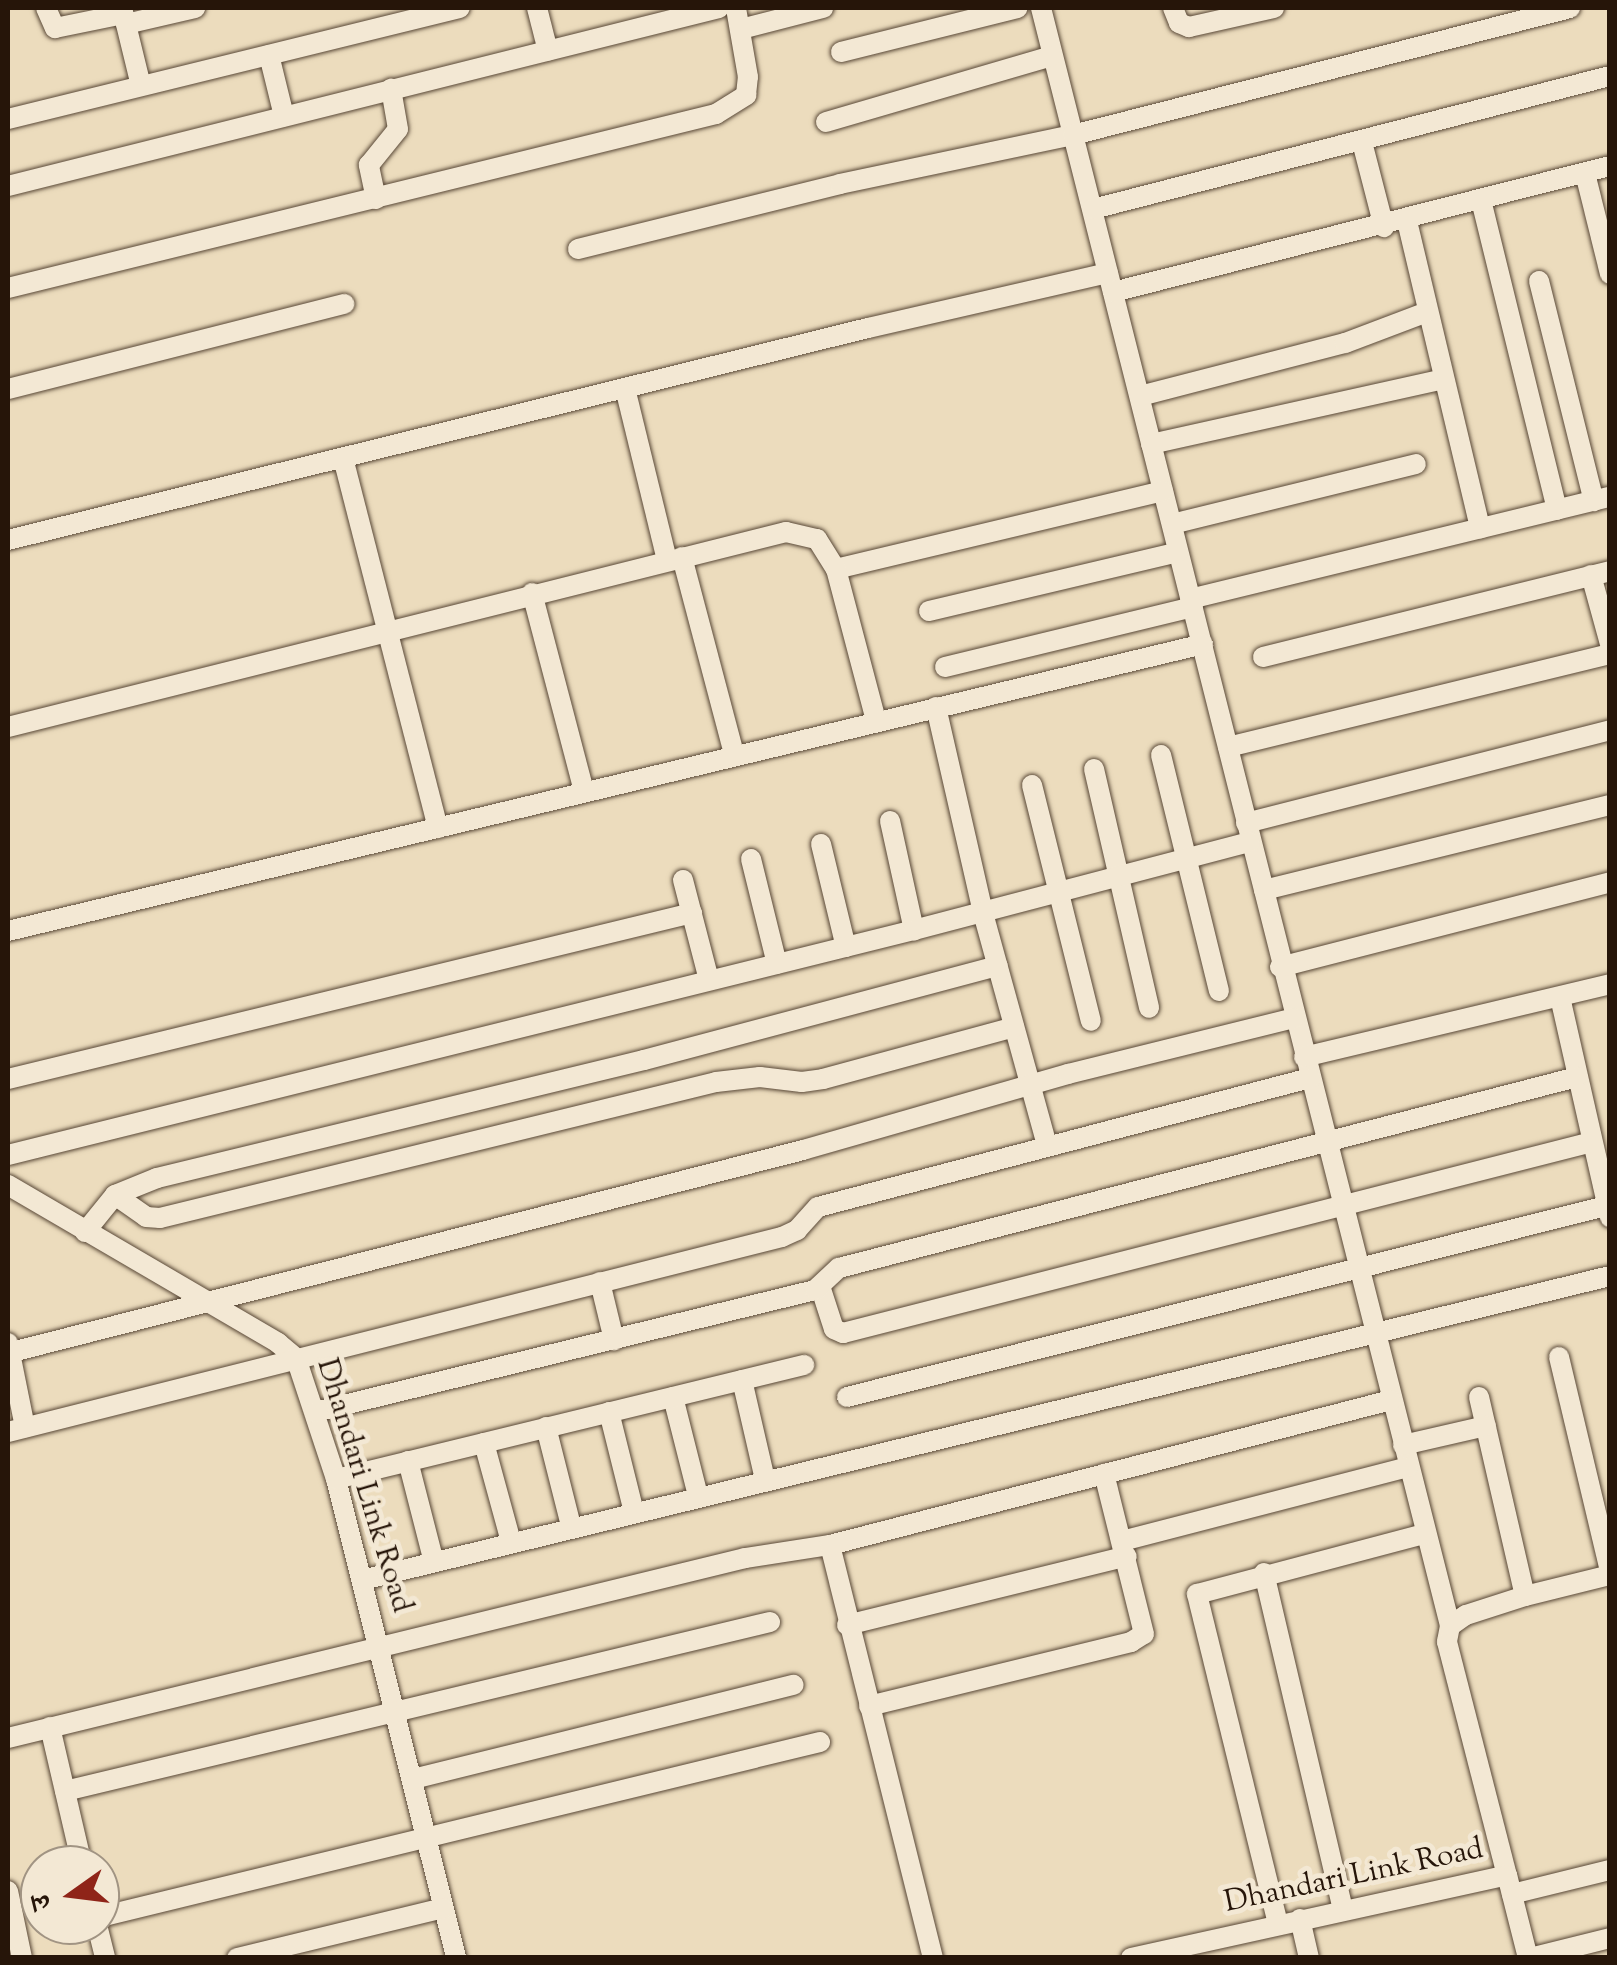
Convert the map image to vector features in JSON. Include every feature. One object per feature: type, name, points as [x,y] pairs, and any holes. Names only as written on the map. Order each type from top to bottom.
[{"type":"street","points":[[46,8],[55,28],[124,15],[195,8]]},
{"type":"street","points":[[8,120],[460,8]]},
{"type":"street","points":[[538,8],[548,51]]},
{"type":"street","points":[[8,186],[719,8]]},
{"type":"street","points":[[8,288],[730,108],[746,95],[736,8]]},
{"type":"street","points":[[741,29],[823,8]]},
{"type":"street","points":[[841,52],[1018,8]]},
{"type":"street","points":[[1041,8],[1203,644],[1280,967],[1450,1626],[1447,1642],[1510,1885],[1610,1870]]},
{"type":"street","points":[[1173,8],[1178,23],[1189,27],[1274,8]]},
{"type":"street","points":[[578,248],[840,184],[1073,135],[1570,8]]},
{"type":"street","points":[[124,15],[141,86]]},
{"type":"street","points":[[269,55],[284,116]]},
{"type":"street","points":[[826,122],[1052,56]]},
{"type":"street","points":[[1093,209],[1610,76]]},
{"type":"street","points":[[376,199],[369,165],[398,129],[391,90]]},
{"type":"street","points":[[1362,142],[1384,226]]},
{"type":"street","points":[[8,540],[626,388],[1384,226],[1610,166]]},
{"type":"street","points":[[1585,173],[1610,274]]},
{"type":"street","points":[[1481,200],[1557,510]]},
{"type":"street","points":[[1407,220],[1480,528]]},
{"type":"street","points":[[945,667],[1602,499],[1539,281]]},
{"type":"street","points":[[8,389],[344,304]]},
{"type":"street","points":[[1140,396],[1346,343],[1390,322],[1427,312]]},
{"type":"street","points":[[1151,444],[1443,379]]},
{"type":"street","points":[[626,388],[734,754]]},
{"type":"street","points":[[343,458],[438,828]]},
{"type":"street","points":[[1172,524],[1416,464]]},
{"type":"street","points":[[836,570],[1163,491]]},
{"type":"street","points":[[8,727],[786,532],[805,533],[817,539],[836,570],[876,720]]},
{"type":"street","points":[[929,612],[1178,552]]},
{"type":"street","points":[[1263,658],[1600,573],[1610,644]]},
{"type":"street","points":[[532,593],[584,791]]},
{"type":"street","points":[[8,931],[1203,644]]},
{"type":"street","points":[[1228,746],[1610,654]]},
{"type":"street","points":[[936,707],[983,913],[1046,1146]]},
{"type":"street","points":[[8,1155],[983,913],[1186,859],[1248,832],[1610,730]]},
{"type":"street","points":[[1160,755],[1219,991]]},
{"type":"street","points":[[1094,769],[1149,1008]]},
{"type":"street","points":[[1032,786],[1091,1021]]},
{"type":"street","points":[[1264,890],[1610,805]]},
{"type":"street","points":[[890,820],[914,930]]},
{"type":"street","points":[[821,844],[846,947]]},
{"type":"street","points":[[751,860],[777,964]]},
{"type":"street","points":[[683,880],[709,980]]},
{"type":"street","points":[[1280,967],[1610,882]]},
{"type":"street","points":[[8,1080],[692,913]]},
{"type":"street","points":[[86,1232],[115,1195],[157,1178],[717,1041],[998,966]]},
{"type":"street","points":[[1304,1056],[1610,984]]},
{"type":"street","points":[[847,1397],[1608,1211],[1560,997]]},
{"type":"street","points":[[1294,1018],[1032,1084],[803,1150],[8,1349],[16,1429],[782,1237],[797,1230],[818,1207],[1310,1078]]},
{"type":"street","points":[[115,1195],[146,1217],[160,1218],[716,1082],[760,1077],[802,1082],[823,1079],[1014,1027]]},
{"type":"street","points":[[315,1412],[820,1286],[831,1271],[840,1268],[1577,1078]]},
{"type":"street","points":[[820,1286],[834,1329],[842,1333],[1592,1142]]},
{"type":"street","name":"Dhandari Link Road","points":[[8,1184],[18,1200],[86,1232],[206,1300],[296,1358],[336,1479],[456,1958]]},
{"type":"street","points":[[362,1580],[765,1480],[896,1454],[1610,1276]]},
{"type":"street","points":[[600,1282],[614,1340]]},
{"type":"street","points":[[1450,1626],[1466,1615],[1610,1573],[1559,1358]]},
{"type":"street","points":[[336,1479],[804,1365]]},
{"type":"street","points":[[742,1380],[765,1480]]},
{"type":"street","points":[[673,1396],[698,1496]]},
{"type":"street","points":[[1479,1397],[1525,1596]]},
{"type":"street","points":[[8,1738],[746,1558],[830,1545],[1392,1400]]},
{"type":"street","points":[[609,1412],[634,1512]]},
{"type":"street","points":[[1402,1445],[1486,1426]]},
{"type":"street","points":[[546,1428],[571,1526]]},
{"type":"street","points":[[484,1442],[511,1542]]},
{"type":"street","points":[[408,1461],[434,1562]]},
{"type":"street","points":[[847,1624],[1408,1467]]},
{"type":"street","points":[[869,1706],[1139,1639],[1146,1626],[1104,1474]]},
{"type":"street","points":[[1278,1924],[1197,1600],[1202,1590],[1424,1534]]},
{"type":"street","points":[[830,1545],[933,1958]]},
{"type":"street","points":[[1264,1574],[1343,1909]]},
{"type":"street","points":[[64,1791],[770,1622]]},
{"type":"street","points":[[413,1779],[794,1686]]},
{"type":"street","points":[[50,1727],[77,1845]]},
{"type":"street","points":[[120,1913],[820,1742]]},
{"type":"street","name":"Dhandari Link Road","points":[[1131,1958],[1211,1948],[1278,1924],[1343,1909],[1510,1885],[1529,1958]]},
{"type":"street","points":[[8,1891],[22,1958]]},
{"type":"street","points":[[236,1958],[443,1908]]},
{"type":"street","points":[[1300,1919],[1309,1958]]},
{"type":"street","points":[[1529,1958],[1610,1938]]}]
